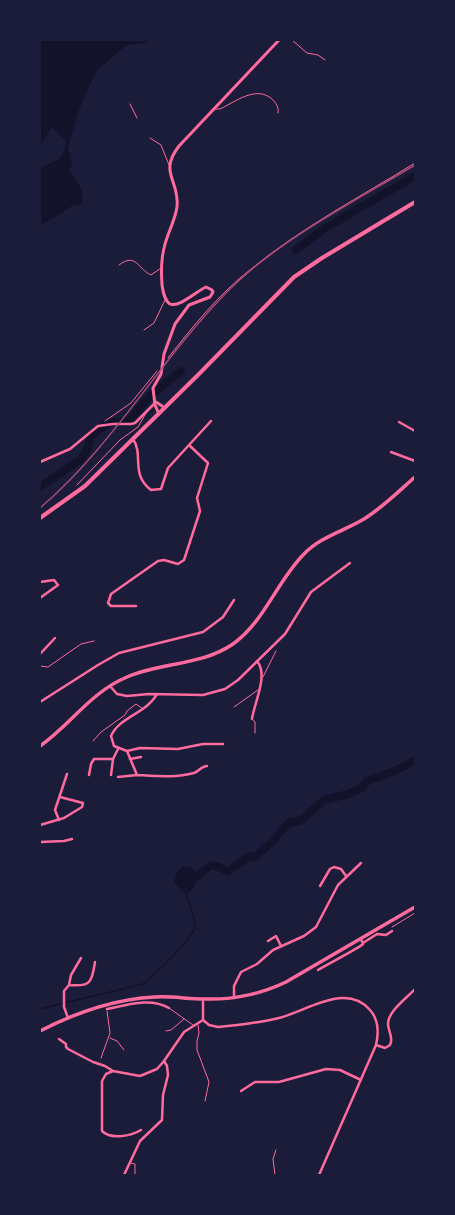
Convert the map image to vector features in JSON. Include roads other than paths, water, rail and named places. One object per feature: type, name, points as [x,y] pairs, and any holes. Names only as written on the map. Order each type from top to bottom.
[{"type":"main road","points":[[40,518],[84,486],[159,414],[294,278],[322,258],[415,202]]},
{"type":"main road","points":[[40,746],[54,735],[92,698],[110,686],[142,671],[204,658],[232,644],[255,623],[304,553],[320,541],[368,517],[415,477]]},
{"type":"main road","points":[[40,1031],[68,1018],[105,1004],[157,997],[203,999],[234,998],[258,994],[362,941],[415,907]]},
{"type":"street","points":[[159,414],[153,391],[161,374],[166,346],[177,320],[189,305],[210,297],[213,292],[212,290],[206,288],[177,304],[170,304],[166,300],[161,268],[164,248],[177,205],[176,192],[169,174],[169,166],[179,146],[279,40]]},
{"type":"street","points":[[155,400],[165,408]]},
{"type":"street","points":[[40,462],[70,449],[89,433],[103,425],[131,424],[140,419],[155,400]]},
{"type":"street","points":[[133,439],[137,444],[137,462],[141,478],[151,490],[161,489],[168,468],[211,421]]},
{"type":"street","points":[[400,422],[415,431]]},
{"type":"street","points":[[136,606],[111,606],[108,604],[108,599],[116,590],[158,561],[164,560],[181,563],[198,518],[200,511],[197,498],[208,463],[189,445]]},
{"type":"street","points":[[391,452],[415,461]]},
{"type":"street","points":[[110,686],[114,692],[122,696],[156,694],[198,695],[215,693],[233,684],[285,634],[311,592],[350,563]]},
{"type":"street","points":[[40,582],[54,580],[58,585],[40,598]]},
{"type":"street","points":[[40,702],[98,664],[119,654],[203,632],[223,618],[234,600]]},
{"type":"street","points":[[40,654],[55,638]]},
{"type":"street","points":[[252,719],[262,679],[261,668],[257,661]]},
{"type":"street","points":[[156,694],[151,702],[116,728],[113,732],[111,741],[118,749],[127,751],[140,748],[178,749],[203,744],[223,744]]},
{"type":"street","points":[[110,775],[113,759],[118,749]]},
{"type":"street","points":[[127,751],[137,775]]},
{"type":"street","points":[[130,759],[141,757]]},
{"type":"street","points":[[89,775],[91,764],[94,759],[113,759]]},
{"type":"street","points":[[118,777],[137,775],[182,775],[194,773],[202,766],[207,766]]},
{"type":"street","points":[[59,820],[55,810],[67,774]]},
{"type":"street","points":[[40,826],[59,820],[73,813],[84,803],[60,797]]},
{"type":"street","points":[[40,842],[64,841],[72,839]]},
{"type":"street","points":[[234,998],[234,986],[241,972],[257,964],[281,946],[304,936],[316,927],[333,892],[346,876],[361,863]]},
{"type":"street","points":[[320,886],[330,869],[334,867],[341,869],[346,876]]},
{"type":"street","points":[[318,970],[349,951],[361,947],[362,941],[377,934],[386,935],[390,930]]},
{"type":"street","points":[[268,941],[276,936],[281,946]]},
{"type":"street","points":[[68,1018],[63,1001],[64,991],[69,985],[71,975],[81,958]]},
{"type":"street","points":[[69,985],[80,987],[86,984],[94,974],[95,962]]},
{"type":"street","points":[[376,1045],[385,1048],[390,1045],[392,1040],[388,1022],[391,1015],[415,989]]},
{"type":"street","points":[[203,1020],[209,1025],[218,1027],[267,1021],[289,1015],[329,1000],[350,998],[365,1005],[376,1019],[378,1029],[376,1045],[320,1175]]},
{"type":"street","points":[[203,999],[203,1020]]},
{"type":"street","points":[[107,1009],[149,1002],[157,1003],[169,1008]]},
{"type":"street","points":[[59,1039],[74,1053],[113,1071],[140,1076],[156,1069],[164,1061],[184,1032],[203,1020]]},
{"type":"street","points":[[124,1175],[131,1163],[140,1141],[162,1120],[163,1095],[168,1075],[167,1066],[164,1061]]},
{"type":"street","points":[[241,1091],[255,1082],[280,1082],[326,1069],[340,1070],[361,1080]]},
{"type":"street","points":[[113,1071],[106,1074],[102,1081],[102,1131],[105,1134],[120,1136],[134,1134],[141,1130]]},
{"type":"lane","points":[[292,40],[307,53],[318,55],[325,60]]},
{"type":"lane","points":[[215,109],[220,109],[245,96],[257,94],[267,96],[272,99],[278,106],[278,113]]},
{"type":"lane","points":[[130,104],[137,118]]},
{"type":"lane","points":[[150,138],[161,145],[166,163],[169,166]]},
{"type":"lane","points":[[119,265],[126,261],[133,261],[151,275],[161,268]]},
{"type":"lane","points":[[144,330],[154,323],[166,300]]},
{"type":"lane","points":[[77,485],[120,440],[138,427],[147,411]]},
{"type":"lane","points":[[40,666],[48,667],[65,654],[82,644],[94,641]]},
{"type":"lane","points":[[262,679],[276,651]]},
{"type":"lane","points":[[234,707],[259,690]]},
{"type":"lane","points":[[93,741],[101,732],[126,715],[127,711],[136,704],[143,709]]},
{"type":"lane","points":[[252,719],[255,722],[255,733]]},
{"type":"lane","points":[[101,1058],[110,1037],[110,1019],[105,1004]]},
{"type":"lane","points":[[169,1008],[193,1025]]},
{"type":"lane","points":[[166,1031],[171,1030],[184,1019]]},
{"type":"lane","points":[[197,1024],[199,1033],[197,1050],[209,1082],[205,1101]]},
{"type":"lane","points":[[110,1037],[117,1041],[124,1050]]},
{"type":"lane","points":[[275,1175],[274,1159],[276,1150]]},
{"type":"lane","points":[[131,1163],[134,1164],[136,1168],[135,1175]]},
{"type":"waterway","points":[[296,250],[325,228],[415,176]]},
{"type":"waterway","points":[[40,487],[81,459],[87,450],[91,436],[110,422],[123,422],[130,420],[150,396],[181,371]]},
{"type":"waterway","points":[[196,877],[211,865],[222,868],[227,872],[248,857],[256,856],[273,841],[288,823],[300,821],[324,800],[348,794],[362,788],[367,781],[397,770],[415,760]]},
{"type":"waterway","points":[[40,1009],[143,984],[172,957],[193,933],[195,927],[194,918],[186,894]]},
{"type":"railway","points":[[40,508],[67,483],[91,457],[182,343],[230,289],[271,254],[294,238],[318,222],[415,165]]}]
